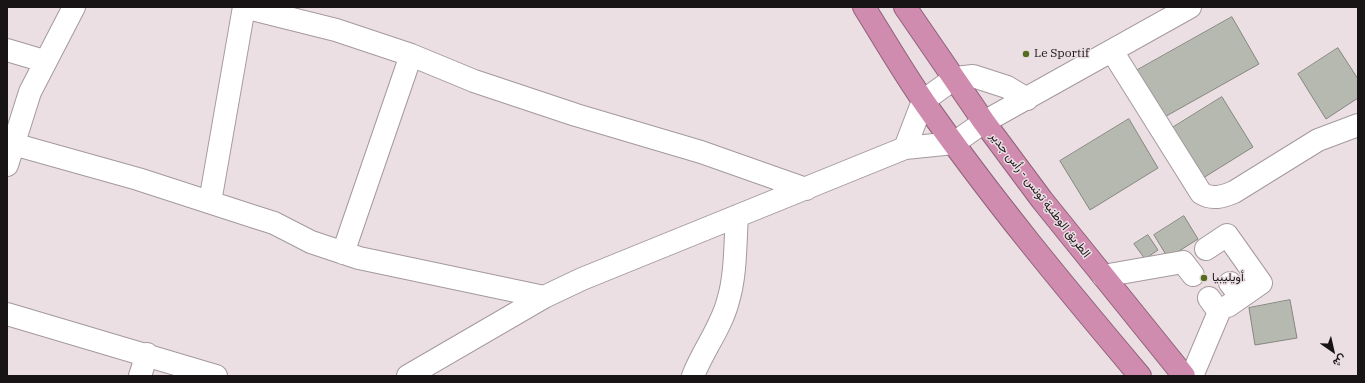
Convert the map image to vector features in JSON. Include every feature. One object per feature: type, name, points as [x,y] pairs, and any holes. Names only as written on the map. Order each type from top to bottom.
[{"type":"highway","points":[[864,7],[923,101],[954,143],[1051,270],[1140,376]]},
{"type":"highway","name":"الطريق الوطنية تونس - رأس جدير","points":[[905,7],[984,122],[1042,200],[1184,376]]},
{"type":"street","points":[[7,164],[30,92],[44,61],[74,7]]},
{"type":"street","points":[[210,202],[244,7],[336,30],[411,55],[474,81],[576,115],[701,152],[806,189]]},
{"type":"street","points":[[408,376],[544,297],[633,258],[905,148],[954,143],[984,122],[1190,7]]},
{"type":"street","points":[[7,50],[44,61]]},
{"type":"street","points":[[1112,51],[1201,193],[1207,197],[1224,196],[1234,192],[1318,140],[1358,125]]},
{"type":"street","points":[[343,253],[411,55]]},
{"type":"street","points":[[905,148],[923,101],[955,78],[973,76],[1007,87],[1027,98]]},
{"type":"street","points":[[13,144],[138,179],[274,223],[311,242],[359,258],[544,297]]},
{"type":"street","points":[[693,376],[715,334],[728,302],[737,216]]},
{"type":"street","points":[[1103,276],[1188,269],[1210,254],[1227,235],[1261,283],[1236,290],[1214,305],[1192,376]]},
{"type":"street","points":[[7,314],[147,354],[216,376]]},
{"type":"street","points":[[140,376],[147,354]]},
{"type":"building","points":[[1232,17],[1259,64],[1161,119],[1134,72]]},
{"type":"building","points":[[1338,48],[1358,79],[1358,98],[1326,119],[1298,74]]},
{"type":"building","points":[[1222,97],[1253,147],[1195,183],[1164,133]]},
{"type":"building","points":[[1129,119],[1158,168],[1090,210],[1060,161]]},
{"type":"building","points":[[1184,216],[1198,239],[1168,258],[1154,235]]},
{"type":"building","points":[[1148,235],[1158,250],[1145,259],[1134,244]]},
{"type":"building","points":[[1290,300],[1297,338],[1255,345],[1249,308]]},
{"type":"place","name":"Le Sportif","points":[[1026,54]]},
{"type":"place","name":"أويليبيا","points":[[1204,278]]}]
